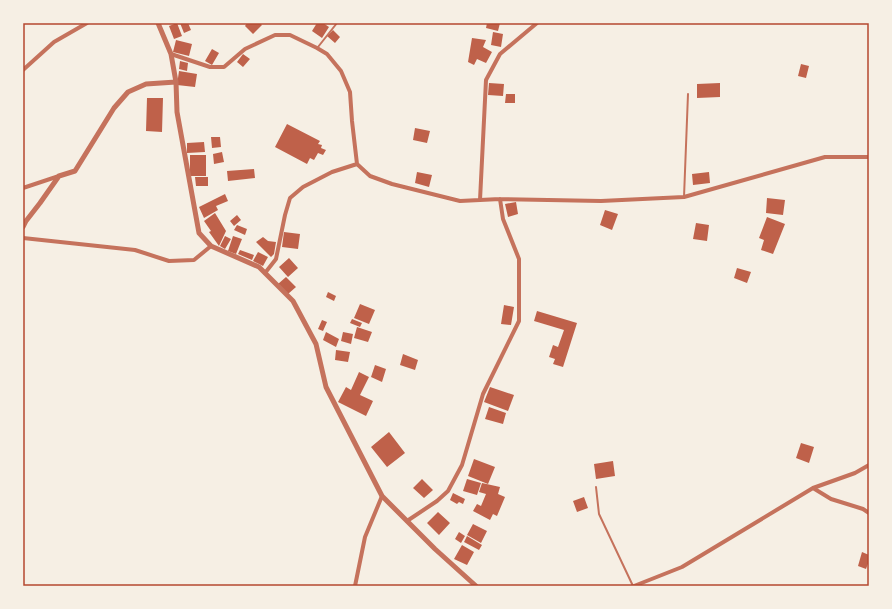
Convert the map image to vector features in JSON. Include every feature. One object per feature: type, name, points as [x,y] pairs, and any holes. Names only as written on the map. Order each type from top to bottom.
[{"type":"street","points":[[23,70],[54,42],[87,23]]},
{"type":"street","points":[[158,23],[171,54],[176,82],[177,112],[199,233],[211,246],[259,267],[292,301],[316,344],[326,387],[382,496],[476,586]]},
{"type":"street","points":[[480,200],[486,80],[500,54],[537,23]]},
{"type":"street","points":[[171,54],[210,67],[224,67],[245,49],[275,35],[290,35],[317,48],[327,54],[341,71],[350,92],[357,164],[370,176],[392,184],[460,200],[500,199],[601,201],[684,197],[825,158],[869,157]]},
{"type":"street","points":[[23,188],[75,171],[114,108],[128,92],[146,84],[176,82]]},
{"type":"street","points":[[265,273],[276,260],[284,215],[290,198],[303,187],[332,172],[357,164]]},
{"type":"street","points":[[23,227],[59,176]]},
{"type":"street","points":[[407,521],[437,501],[448,491],[462,465],[483,394],[519,321],[519,259],[503,219],[500,199]]},
{"type":"street","points":[[23,238],[135,250],[169,261],[194,260],[211,246]]},
{"type":"street","points":[[633,586],[682,567],[813,488],[855,473],[869,465]]},
{"type":"street","points":[[813,488],[831,499],[863,508],[869,513]]},
{"type":"street","points":[[356,586],[365,537],[382,496]]},
{"type":"lane","points":[[317,48],[337,23]]},
{"type":"lane","points":[[684,197],[688,94]]},
{"type":"lane","points":[[596,488],[599,514],[633,586]]},
{"type":"building","points":[[177,23],[182,36],[174,39],[169,26]]},
{"type":"building","points":[[180,23],[188,23],[191,30],[184,33]]},
{"type":"building","points":[[247,23],[260,23],[262,25],[253,34],[245,26]]},
{"type":"building","points":[[317,23],[323,23],[329,27],[322,38],[312,31]]},
{"type":"building","points":[[487,23],[500,23],[498,31],[486,28]]},
{"type":"building","points":[[333,30],[340,37],[335,43],[327,36]]},
{"type":"building","points":[[493,32],[503,34],[501,47],[491,45]]},
{"type":"building","points":[[472,38],[486,40],[483,47],[492,52],[486,63],[477,59],[474,65],[468,62]]},
{"type":"building","points":[[176,40],[192,44],[189,56],[173,52]]},
{"type":"building","points":[[212,49],[219,53],[212,65],[205,61]]},
{"type":"building","points":[[243,54],[250,59],[243,67],[237,62]]},
{"type":"building","points":[[180,61],[188,63],[187,71],[179,69]]},
{"type":"building","points":[[801,64],[809,66],[806,78],[798,76]]},
{"type":"building","points":[[179,71],[197,74],[195,87],[177,85]]},
{"type":"building","points":[[489,83],[504,84],[503,96],[488,95]]},
{"type":"building","points":[[720,83],[720,97],[697,98],[697,84]]},
{"type":"building","points":[[506,94],[515,94],[515,103],[505,103]]},
{"type":"building","points":[[147,98],[163,98],[162,132],[146,131]]},
{"type":"building","points":[[287,124],[320,141],[318,144],[322,145],[321,148],[326,150],[323,155],[318,153],[314,160],[310,158],[307,164],[275,147]]},
{"type":"building","points":[[415,128],[430,131],[427,143],[413,140]]},
{"type":"building","points":[[211,137],[220,137],[221,147],[212,148]]},
{"type":"building","points":[[204,142],[205,152],[187,153],[187,143]]},
{"type":"building","points":[[222,152],[224,162],[214,164],[213,154]]},
{"type":"building","points":[[190,155],[206,155],[206,176],[190,176]]},
{"type":"building","points":[[254,169],[255,178],[228,181],[227,171]]},
{"type":"building","points":[[417,172],[432,175],[429,187],[415,183]]},
{"type":"building","points":[[709,172],[710,183],[693,185],[692,174]]},
{"type":"building","points":[[195,177],[208,177],[208,186],[196,186]]},
{"type":"building","points":[[225,194],[228,201],[216,206],[218,210],[204,218],[199,207]]},
{"type":"building","points":[[767,198],[785,200],[783,215],[766,213]]},
{"type":"building","points":[[516,202],[518,214],[508,217],[505,204]]},
{"type":"building","points":[[605,210],[618,214],[612,230],[600,225]]},
{"type":"building","points":[[215,213],[226,231],[219,246],[209,232],[211,231],[204,221]]},
{"type":"building","points":[[237,215],[241,220],[234,226],[230,221]]},
{"type":"building","points":[[767,217],[785,224],[773,254],[761,250],[764,240],[759,238]]},
{"type":"building","points":[[696,223],[709,225],[707,241],[693,239]]},
{"type":"building","points":[[237,225],[247,229],[245,235],[234,230]]},
{"type":"building","points":[[284,232],[300,234],[298,249],[282,247]]},
{"type":"building","points":[[225,236],[231,239],[225,249],[220,246]]},
{"type":"building","points":[[233,236],[242,239],[236,254],[228,251]]},
{"type":"building","points":[[263,237],[268,241],[276,242],[274,254],[271,257],[256,242]]},
{"type":"building","points":[[240,250],[254,255],[252,260],[238,254]]},
{"type":"building","points":[[258,252],[268,257],[263,266],[253,261]]},
{"type":"building","points":[[289,258],[298,268],[288,277],[279,267]]},
{"type":"building","points":[[737,268],[751,272],[747,283],[734,278]]},
{"type":"building","points":[[286,277],[296,287],[288,294],[278,284]]},
{"type":"building","points":[[328,292],[336,296],[334,301],[326,297]]},
{"type":"building","points":[[360,304],[375,310],[369,324],[354,318]]},
{"type":"building","points":[[504,305],[514,307],[511,325],[501,324]]},
{"type":"building","points":[[537,311],[577,323],[563,367],[553,364],[555,359],[549,357],[553,345],[558,347],[564,330],[534,321]]},
{"type":"building","points":[[352,319],[362,323],[360,327],[350,323]]},
{"type":"building","points":[[322,320],[327,322],[323,331],[318,329]]},
{"type":"building","points":[[357,327],[372,332],[368,342],[354,338]]},
{"type":"building","points":[[326,332],[339,339],[336,347],[323,340]]},
{"type":"building","points":[[343,332],[353,334],[351,344],[341,341]]},
{"type":"building","points":[[336,350],[350,352],[348,362],[335,360]]},
{"type":"building","points":[[403,354],[418,360],[415,370],[400,365]]},
{"type":"building","points":[[375,365],[386,369],[382,382],[371,377]]},
{"type":"building","points":[[359,372],[369,377],[360,395],[373,401],[366,416],[338,402],[346,387],[351,390]]},
{"type":"building","points":[[490,387],[514,395],[508,411],[484,402]]},
{"type":"building","points":[[489,407],[506,413],[503,424],[485,419]]},
{"type":"building","points":[[389,432],[405,453],[387,467],[371,447]]},
{"type":"building","points":[[801,443],[814,447],[809,463],[796,458]]},
{"type":"building","points":[[474,459],[495,467],[488,484],[468,476]]},
{"type":"building","points":[[613,461],[615,476],[596,479],[594,464]]},
{"type":"building","points":[[422,479],[433,490],[424,498],[413,488]]},
{"type":"building","points":[[467,479],[481,483],[477,495],[463,491]]},
{"type":"building","points":[[482,483],[500,487],[498,494],[505,497],[497,516],[493,514],[490,520],[473,511],[477,504],[481,506],[486,494],[479,492]]},
{"type":"building","points":[[453,493],[465,499],[463,504],[459,502],[457,504],[450,500]]},
{"type":"building","points":[[584,497],[588,508],[577,512],[573,501]]},
{"type":"building","points":[[438,512],[450,523],[439,535],[427,523]]},
{"type":"building","points":[[473,524],[487,531],[481,543],[467,535]]},
{"type":"building","points":[[459,532],[465,536],[461,543],[455,539]]},
{"type":"building","points":[[467,536],[482,545],[479,550],[464,542]]},
{"type":"building","points":[[462,545],[474,552],[467,565],[454,559]]},
{"type":"building","points":[[862,552],[869,555],[869,561],[866,569],[858,566]]}]
